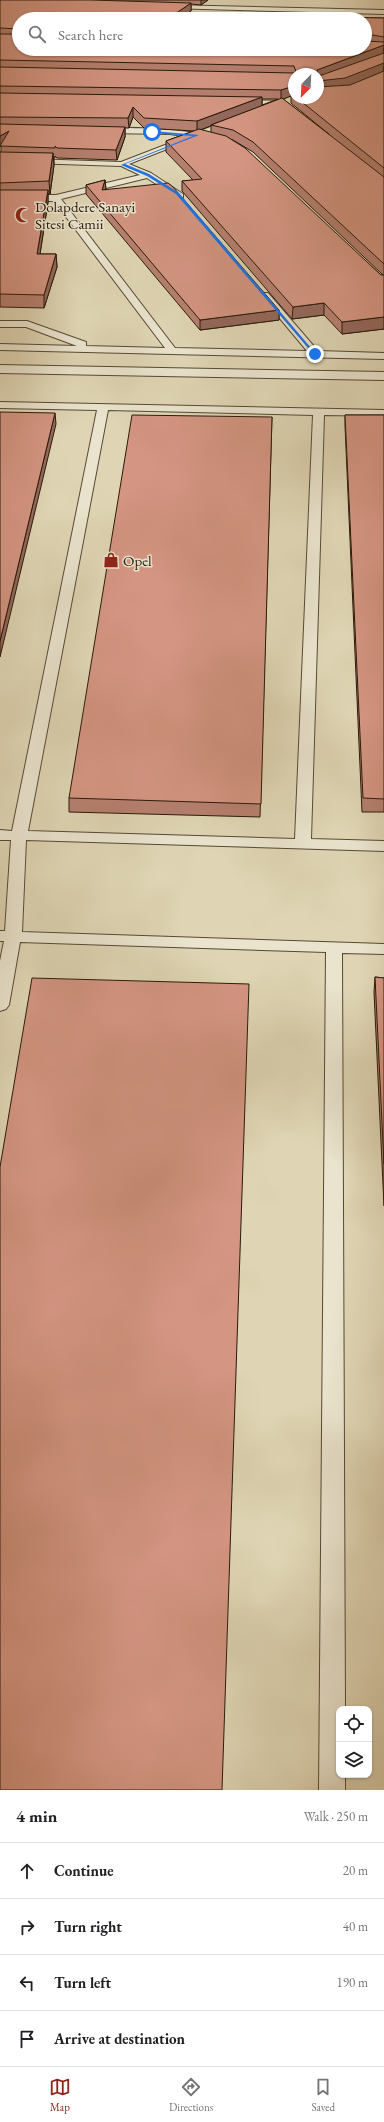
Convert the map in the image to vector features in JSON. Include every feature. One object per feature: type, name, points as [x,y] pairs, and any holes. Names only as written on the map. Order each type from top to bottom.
[{"type":"street","points":[[0,369],[384,376]]},
{"type":"lane","points":[[219,8],[230,0]]},
{"type":"lane","points":[[161,7],[384,12]]},
{"type":"lane","points":[[262,111],[288,101]]},
{"type":"lane","points":[[236,102],[283,103],[295,112]]},
{"type":"lane","points":[[122,164],[212,130]]},
{"type":"lane","points":[[96,131],[198,135],[213,139]]},
{"type":"lane","points":[[0,160],[122,164],[148,175],[177,193],[188,205]]},
{"type":"lane","points":[[35,198],[56,198],[148,175]]},
{"type":"lane","points":[[56,198],[173,352]]},
{"type":"lane","points":[[259,288],[315,354]]},
{"type":"lane","points":[[0,324],[27,324],[95,348]]},
{"type":"lane","points":[[0,347],[95,348],[173,352],[384,356]]},
{"type":"lane","points":[[0,405],[384,413]]},
{"type":"lane","points":[[0,1005],[18,836],[103,407]]},
{"type":"lane","points":[[303,844],[318,412]]},
{"type":"lane","points":[[0,835],[384,846]]},
{"type":"lane","points":[[7,936],[384,949]]},
{"type":"lane","points":[[332,1790],[334,947]]},
{"type":"building","points":[[0,0],[91,0],[191,3],[178,12],[12,12],[12,29],[0,28]]},
{"type":"building","points":[[372,18],[384,18],[384,37],[372,35]]},
{"type":"building","points":[[0,34],[12,34],[12,56],[355,56],[322,68],[295,68],[294,66],[0,60]]},
{"type":"building","points":[[372,41],[384,42],[384,45],[372,49]]},
{"type":"building","points":[[384,53],[384,63],[345,78],[324,80],[324,74]]},
{"type":"building","points":[[0,67],[288,73],[288,88],[281,90],[0,86]]},
{"type":"building","points":[[384,71],[384,168],[304,104],[324,104],[324,87],[350,85]]},
{"type":"building","points":[[0,93],[262,97],[197,121],[144,118],[133,107],[128,118],[0,117]]},
{"type":"building","points":[[282,98],[384,177],[384,264],[253,142],[233,130],[211,125]]},
{"type":"building","points":[[0,124],[125,127],[116,150],[57,148],[55,146],[55,148],[0,146],[9,131],[0,136]]},
{"type":"building","points":[[199,129],[226,136],[245,148],[381,275],[384,275],[384,317],[342,322],[324,303],[293,307],[182,181],[202,179],[166,141]]},
{"type":"building","points":[[0,152],[53,153],[49,181],[0,183]]},
{"type":"building","points":[[105,180],[102,190],[168,183],[279,310],[200,320],[86,185]]},
{"type":"building","points":[[0,190],[48,190],[37,254],[56,254],[44,295],[0,294]]},
{"type":"building","points":[[0,412],[55,413],[0,641]]},
{"type":"building","points":[[132,415],[272,417],[261,804],[69,798]]},
{"type":"building","points":[[345,415],[384,415],[384,799],[363,798]]},
{"type":"building","points":[[375,977],[384,978],[384,1164]]},
{"type":"building","points":[[32,978],[249,984],[222,1790],[0,1790],[0,1167]]},
{"type":"place","name":"Dolapdere Sanayi Sitesi Camii","points":[[23,215]]},
{"type":"place","name":"Opel","points":[[111,560]]},
{"type":"route","points":[[152,132],[198,135],[122,164],[137,169],[177,193],[315,354]]}]
